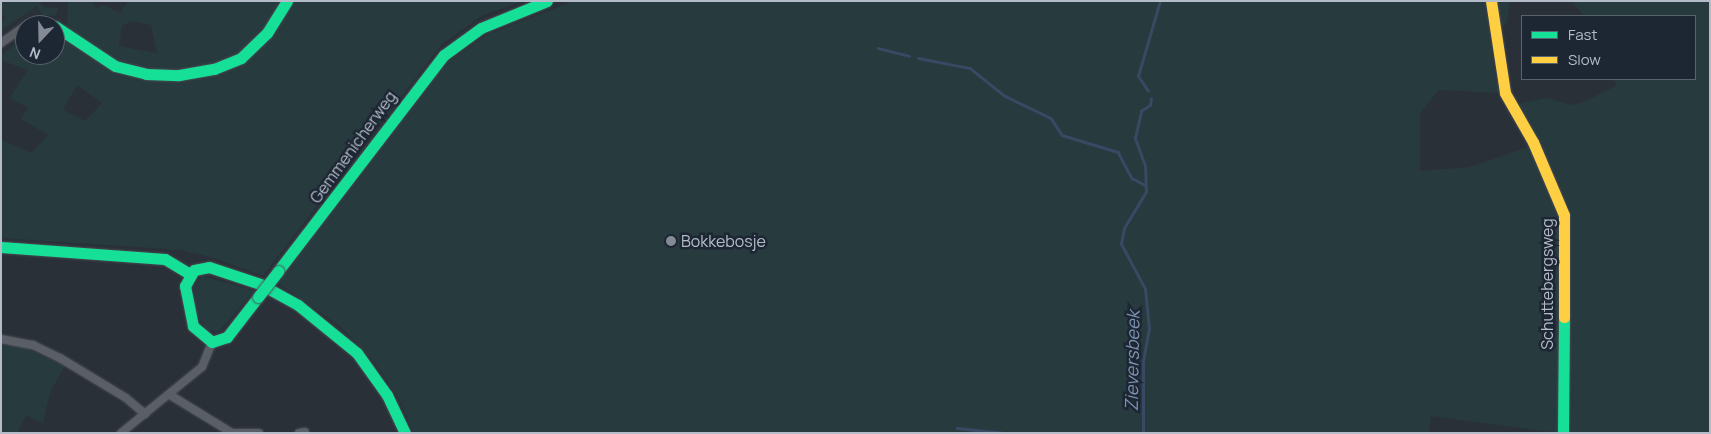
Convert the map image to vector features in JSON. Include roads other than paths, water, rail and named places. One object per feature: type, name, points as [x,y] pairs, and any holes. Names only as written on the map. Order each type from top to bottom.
[{"type":"street","points":[[65,33],[115,66],[146,74],[178,76],[214,68],[240,58],[267,33],[287,1]]},
{"type":"street","name":"Gemmenicherweg","points":[[212,342],[227,337],[444,55],[481,28],[547,1]]},
{"type":"street","name":"Schuttebergsweg","points":[[1491,1],[1505,92],[1533,142],[1564,216],[1563,433]]},
{"type":"street","points":[[1,43],[15,33]]},
{"type":"street","points":[[1,246],[165,259],[190,274]]},
{"type":"street","points":[[121,433],[170,395],[206,363],[212,342],[198,333],[188,312],[185,289],[190,274],[204,266],[235,274],[280,294],[324,324],[370,370],[405,433]]},
{"type":"street","points":[[1,338],[33,345],[60,358],[126,398],[145,414]]},
{"type":"street","points":[[170,395],[232,433],[259,433]]},
{"type":"street","points":[[299,433],[306,432]]},
{"type":"waterway","name":"Zieversbeek","points":[[1148,91],[1138,76],[1160,1]]},
{"type":"waterway","points":[[878,48],[909,56]]},
{"type":"waterway","points":[[918,58],[970,68],[1005,96],[1051,118],[1062,135],[1118,152],[1132,178],[1145,185]]},
{"type":"waterway","name":"Zieversbeek","points":[[1143,433],[1143,362],[1149,329],[1145,289],[1121,244],[1124,228],[1146,192],[1145,166],[1135,138],[1141,111],[1150,105],[1151,99]]},
{"type":"waterway","points":[[957,428],[1004,433]]},
{"type":"place","name":"Bokkebosje","points":[[671,241]]}]
